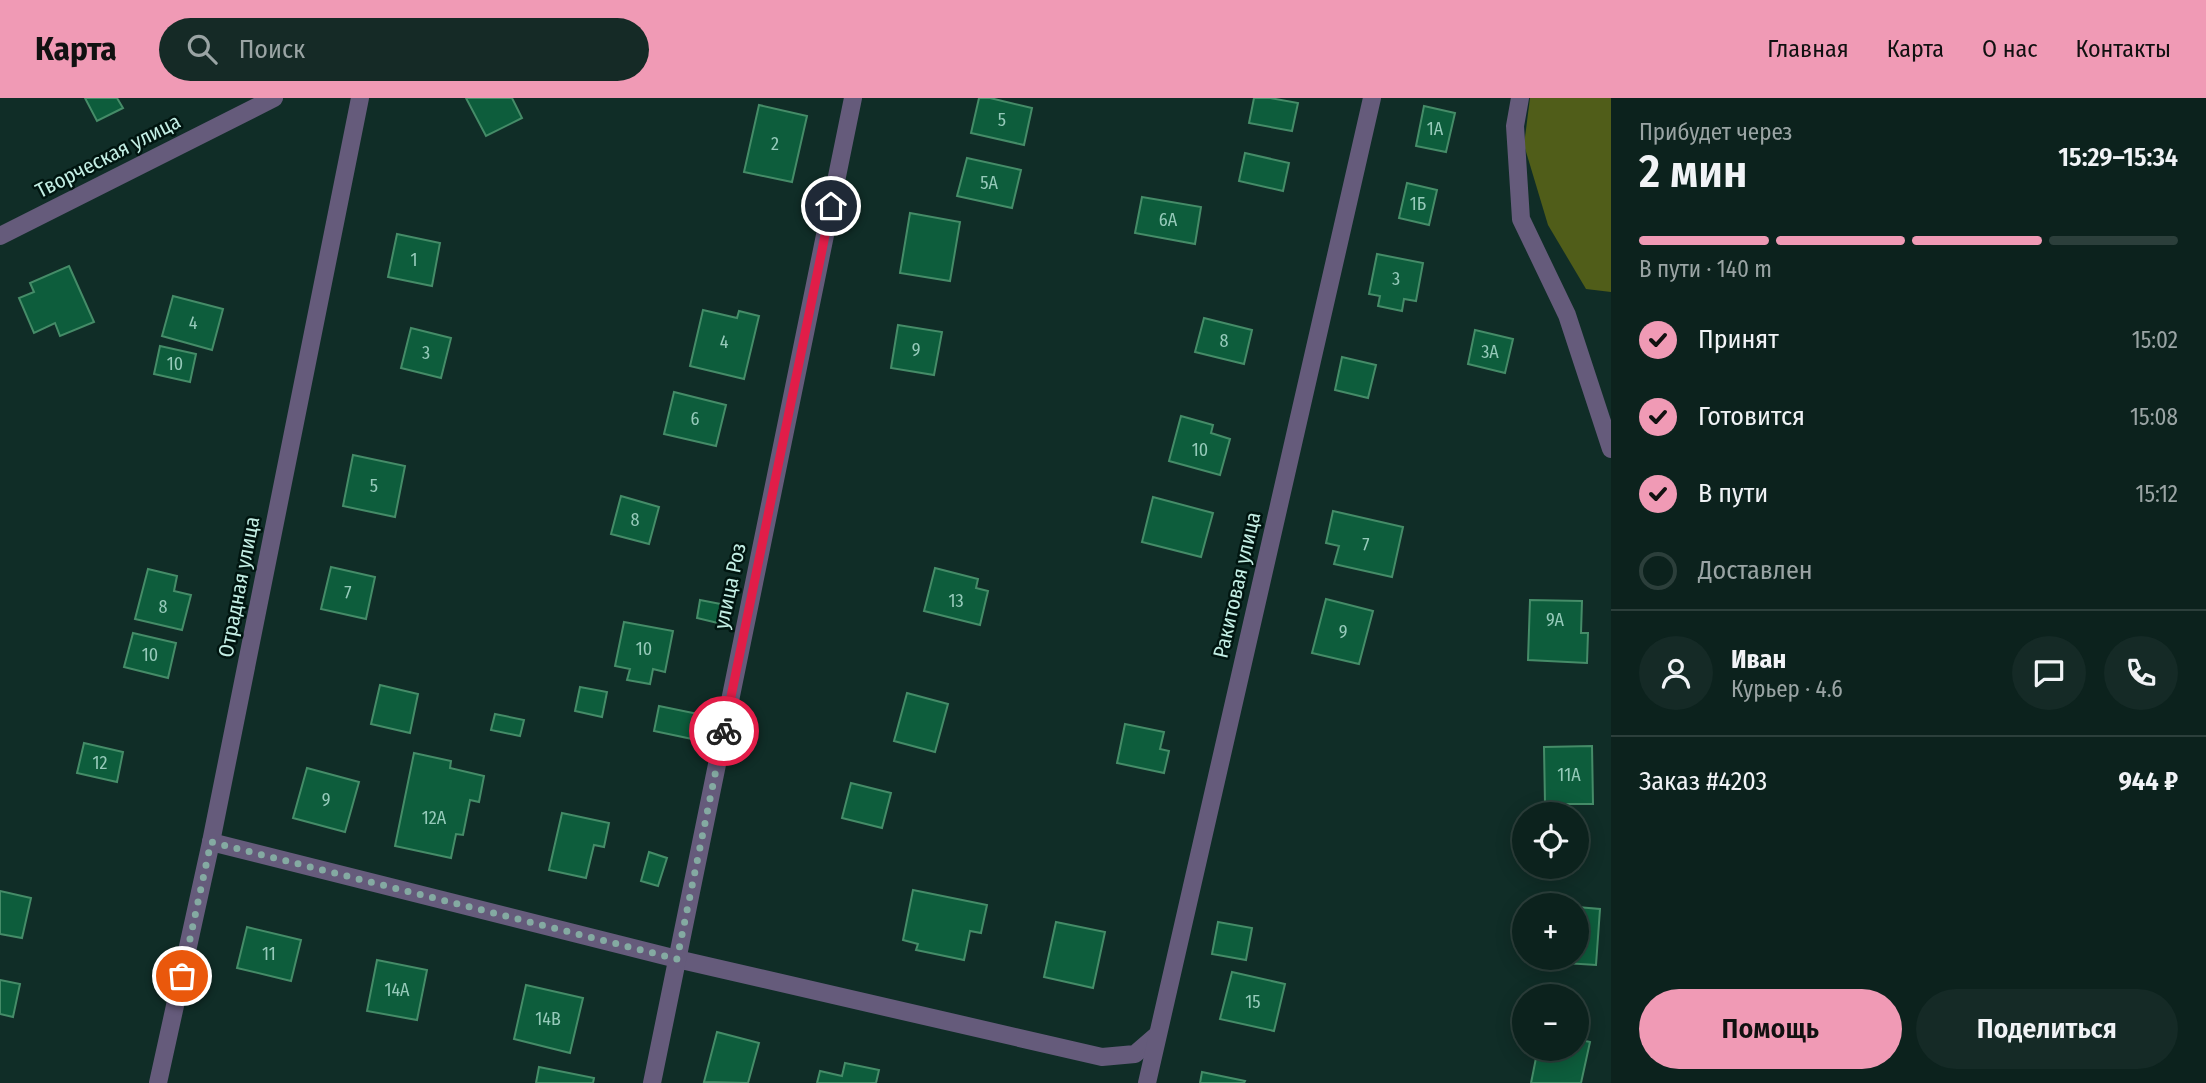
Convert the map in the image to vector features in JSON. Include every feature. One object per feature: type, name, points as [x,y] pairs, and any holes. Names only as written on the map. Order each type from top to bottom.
[{"type":"street","name":"Творческая улица","points":[[0,236],[274,98]]},
{"type":"street","name":"Отрадная улица","points":[[158,1083],[211,842],[360,98]]},
{"type":"street","name":"улица Роз","points":[[652,1083],[853,98]]},
{"type":"street","name":"Ракитовая улица","points":[[1147,1083],[1372,98]]},
{"type":"street","points":[[1520,98],[1516,126],[1521,219],[1567,315],[1611,449]]},
{"type":"street","points":[[211,842],[677,959],[1102,1057],[1135,1054],[1157,1035]]},
{"type":"green space","points":[[1530,98],[1611,98],[1611,292],[1586,289],[1548,225],[1524,145]]},
{"type":"building","points":[[85,98],[117,98],[123,108],[97,121]]},
{"type":"building","points":[[466,98],[512,98],[522,118],[486,136]]},
{"type":"building","points":[[979,98],[1032,108],[1024,145],[971,133]]},
{"type":"building","points":[[1254,98],[1298,103],[1292,131],[1249,123]]},
{"type":"building","points":[[759,105],[807,116],[792,182],[744,172]]},
{"type":"building","points":[[1424,106],[1455,113],[1446,152],[1416,146]]},
{"type":"building","points":[[1245,153],[1289,163],[1283,191],[1239,181]]},
{"type":"building","points":[[967,158],[1021,170],[1012,208],[957,196]]},
{"type":"building","points":[[1407,183],[1437,190],[1429,225],[1399,218]]},
{"type":"building","points":[[1142,197],[1201,207],[1195,244],[1135,233]]},
{"type":"building","points":[[910,213],[960,222],[950,281],[900,273]]},
{"type":"building","points":[[397,234],[440,243],[432,286],[388,277]]},
{"type":"building","points":[[1377,254],[1423,263],[1416,301],[1404,299],[1402,311],[1378,306],[1380,296],[1369,294]]},
{"type":"building","points":[[69,266],[94,322],[60,336],[55,323],[34,333],[19,298],[34,292],[30,283]]},
{"type":"building","points":[[173,296],[223,309],[212,350],[162,336]]},
{"type":"building","points":[[703,310],[737,318],[739,311],[759,316],[744,379],[690,366]]},
{"type":"building","points":[[1204,318],[1252,330],[1244,364],[1195,352]]},
{"type":"building","points":[[898,325],[942,332],[934,375],[891,368]]},
{"type":"building","points":[[411,328],[451,338],[441,378],[401,368]]},
{"type":"building","points":[[1475,330],[1513,339],[1505,373],[1468,364]]},
{"type":"building","points":[[160,346],[196,354],[190,382],[154,374]]},
{"type":"building","points":[[1342,357],[1376,365],[1368,398],[1335,390]]},
{"type":"building","points":[[674,392],[726,405],[716,446],[664,434]]},
{"type":"building","points":[[1181,416],[1213,425],[1211,433],[1230,439],[1220,475],[1169,461]]},
{"type":"building","points":[[353,455],[405,466],[395,517],[343,506]]},
{"type":"building","points":[[621,496],[659,507],[649,544],[611,534]]},
{"type":"building","points":[[1153,497],[1213,513],[1201,557],[1142,542]]},
{"type":"building","points":[[1333,511],[1403,527],[1392,577],[1334,564],[1339,546],[1326,543]]},
{"type":"building","points":[[331,567],[375,577],[366,619],[321,609]]},
{"type":"building","points":[[935,568],[978,579],[976,588],[988,591],[980,625],[924,611]]},
{"type":"building","points":[[148,569],[177,576],[174,591],[191,595],[182,630],[135,619]]},
{"type":"building","points":[[1326,599],[1373,611],[1359,664],[1312,653]]},
{"type":"building","points":[[700,600],[726,605],[722,624],[697,618]]},
{"type":"building","points":[[1530,600],[1582,601],[1581,633],[1588,633],[1587,663],[1528,660]]},
{"type":"building","points":[[624,622],[673,631],[665,672],[653,669],[650,684],[627,680],[630,669],[615,666]]},
{"type":"building","points":[[133,633],[176,643],[168,678],[124,667]]},
{"type":"building","points":[[380,685],[418,694],[410,733],[371,724]]},
{"type":"building","points":[[580,687],[607,692],[602,717],[575,711]]},
{"type":"building","points":[[907,693],[948,704],[935,752],[894,741]]},
{"type":"building","points":[[659,706],[703,715],[697,740],[654,731]]},
{"type":"building","points":[[495,714],[524,720],[520,736],[491,730]]},
{"type":"building","points":[[1125,724],[1164,732],[1160,749],[1169,751],[1164,773],[1117,763]]},
{"type":"building","points":[[84,743],[123,752],[117,782],[77,773]]},
{"type":"building","points":[[1592,746],[1593,804],[1545,802],[1544,747]]},
{"type":"building","points":[[414,753],[451,761],[450,768],[484,776],[479,802],[470,800],[463,835],[456,834],[451,858],[395,846]]},
{"type":"building","points":[[307,768],[359,782],[345,832],[293,818]]},
{"type":"building","points":[[851,783],[891,793],[882,828],[842,818]]},
{"type":"building","points":[[562,813],[609,823],[604,847],[594,845],[586,878],[549,870]]},
{"type":"building","points":[[649,852],[667,858],[658,886],[641,881]]},
{"type":"building","points":[[913,890],[987,905],[981,933],[970,931],[964,960],[916,950],[918,944],[903,940]]},
{"type":"building","points":[[0,891],[31,898],[22,938],[0,934]]},
{"type":"building","points":[[1589,908],[1600,909],[1596,965],[1589,965]]},
{"type":"building","points":[[1056,922],[1105,932],[1093,988],[1044,977]]},
{"type":"building","points":[[1218,922],[1252,928],[1246,960],[1212,954]]},
{"type":"building","points":[[247,927],[301,940],[291,981],[237,968]]},
{"type":"building","points":[[377,960],[427,970],[417,1020],[367,1011]]},
{"type":"building","points":[[1232,972],[1285,984],[1274,1031],[1220,1019]]},
{"type":"building","points":[[0,980],[20,984],[13,1017],[0,1014]]},
{"type":"building","points":[[526,985],[583,998],[570,1053],[514,1039]]},
{"type":"building","points":[[717,1032],[759,1043],[748,1083],[704,1082]]},
{"type":"building","points":[[1535,1061],[1586,1061],[1581,1083],[1531,1083]]},
{"type":"building","points":[[845,1063],[879,1070],[876,1083],[817,1083],[820,1071],[842,1076]]},
{"type":"building","points":[[539,1067],[594,1078],[593,1083],[536,1083]]},
{"type":"building","points":[[1202,1072],[1245,1081],[1200,1083]]},
{"type":"way so far","points":[[182,976],[211,842],[677,959],[724,731]]},
{"type":"route","points":[[724,731],[831,206]]}]
